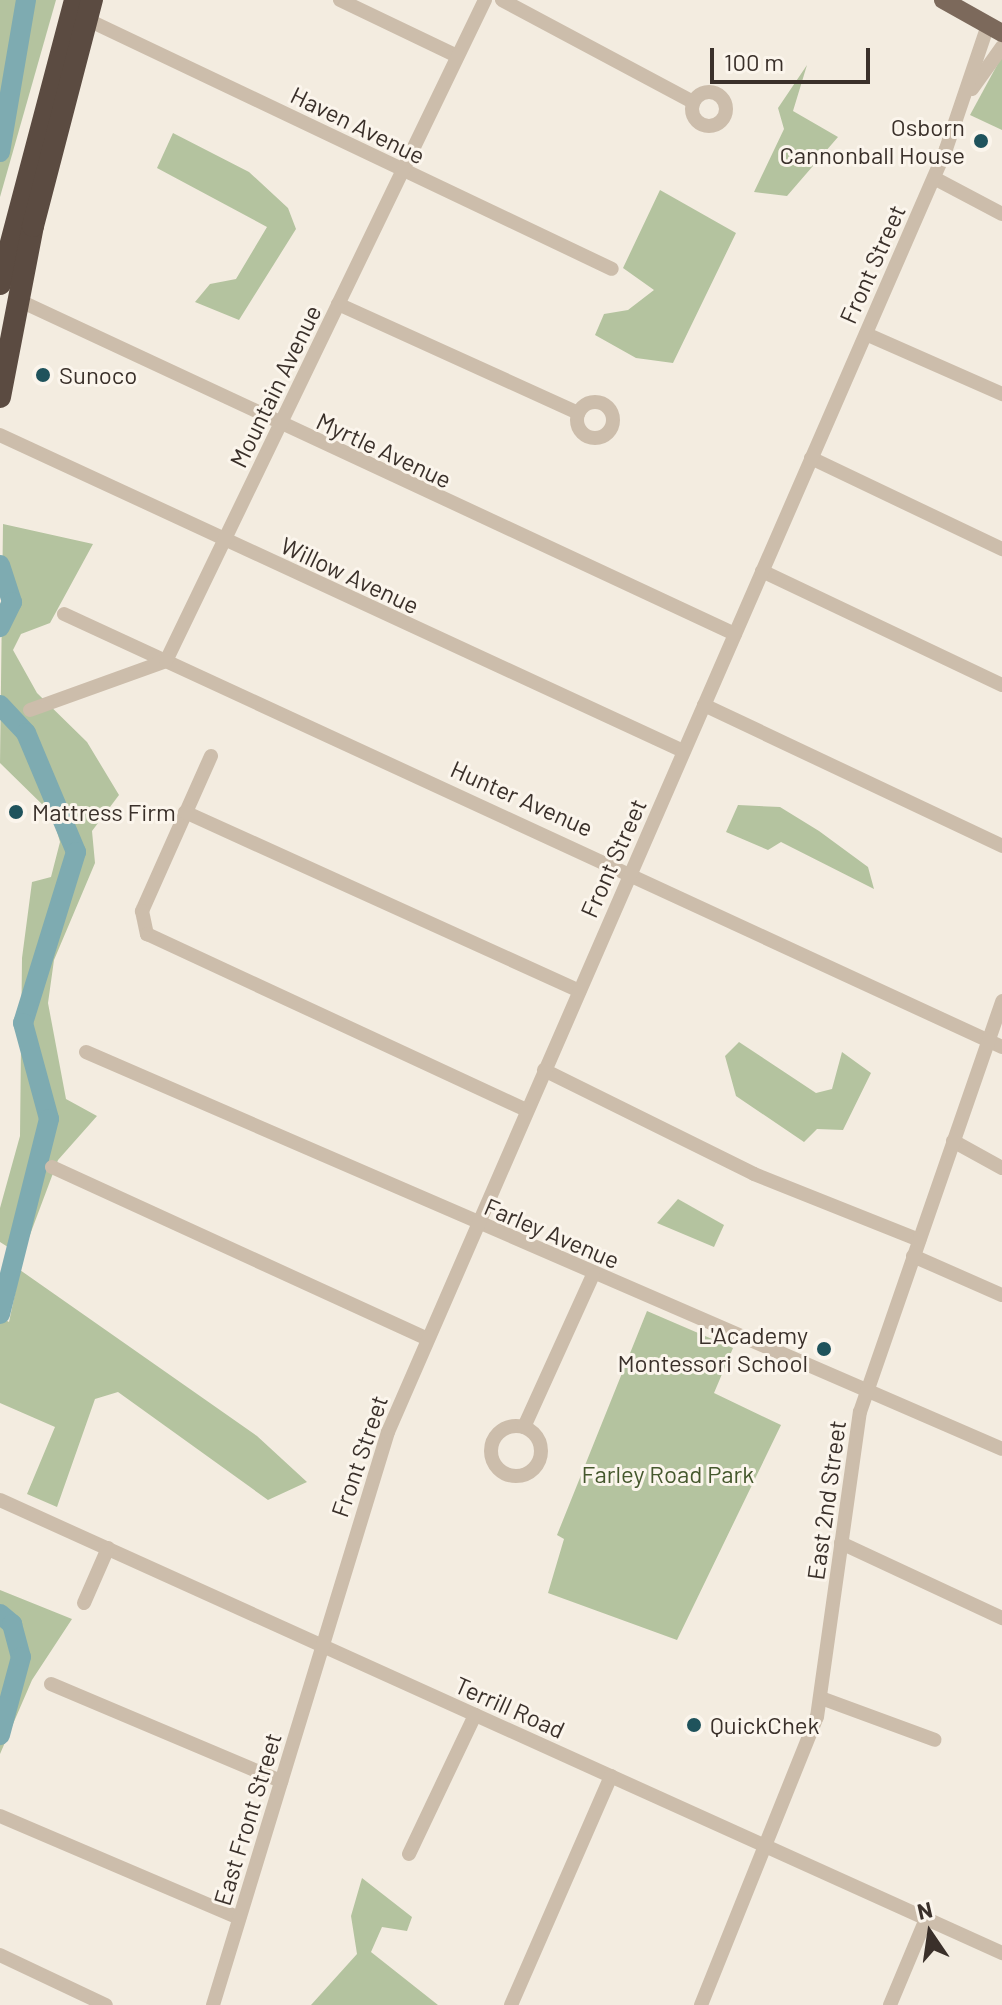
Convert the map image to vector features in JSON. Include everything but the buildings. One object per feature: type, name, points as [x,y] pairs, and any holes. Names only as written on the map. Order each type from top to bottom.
[{"type":"highway","points":[[0,284],[84,6]]},
{"type":"highway","points":[[0,397],[18,300],[84,6]]},
{"type":"main road","points":[[943,0],[995,29]]},
{"type":"street","points":[[340,0],[457,56]]},
{"type":"street","name":"Mountain Avenue","points":[[166,661],[485,0]]},
{"type":"street","points":[[502,0],[693,102]]},
{"type":"street","name":"Haven Avenue","points":[[84,6],[402,171],[612,269]]},
{"type":"street","name":"Front Street","points":[[322,1646],[388,1432],[934,178],[995,29]]},
{"type":"street","name":"Front Street","points":[[966,96],[1002,47]]},
{"type":"street","points":[[934,178],[1002,214]]},
{"type":"street","name":"Myrtle Avenue","points":[[18,300],[280,426],[735,634]]},
{"type":"street","points":[[338,304],[578,413]]},
{"type":"street","points":[[866,334],[1002,394]]},
{"type":"street","name":"Willow Avenue","points":[[0,435],[683,751]]},
{"type":"street","points":[[811,458],[1002,549]]},
{"type":"street","points":[[762,571],[1002,685]]},
{"type":"street","name":"Hunter Avenue","points":[[64,614],[631,871],[1002,1047]]},
{"type":"street","points":[[30,710],[166,661]]},
{"type":"street","points":[[704,705],[1002,846]]},
{"type":"street","points":[[211,756],[145,904],[141,919],[154,940],[527,1110]]},
{"type":"street","points":[[185,812],[579,991]]},
{"type":"street","name":"East 2nd Street","points":[[701,2005],[767,1847],[821,1698],[841,1543],[866,1391],[1002,1001]]},
{"type":"street","name":"Farley Avenue","points":[[86,1052],[477,1225],[1002,1449]]},
{"type":"street","points":[[544,1070],[754,1174],[919,1240]]},
{"type":"street","points":[[953,1141],[1002,1168]]},
{"type":"street","points":[[52,1167],[427,1339]]},
{"type":"street","points":[[913,1256],[1002,1295]]},
{"type":"street","points":[[524,1427],[593,1275]]},
{"type":"street","name":"Terrill Road","points":[[0,1500],[1002,1953]]},
{"type":"street","points":[[841,1543],[1002,1618]]},
{"type":"street","points":[[84,1603],[108,1548]]},
{"type":"street","name":"East Front Street","points":[[213,2005],[322,1646]]},
{"type":"street","points":[[51,1684],[281,1781]]},
{"type":"street","points":[[821,1698],[935,1740]]},
{"type":"street","points":[[409,1854],[475,1715]]},
{"type":"street","points":[[511,2005],[611,1776]]},
{"type":"street","points":[[0,1816],[239,1918]]},
{"type":"street","points":[[890,2005],[926,1919]]},
{"type":"street","points":[[0,1955],[106,2005]]},
{"type":"green space","points":[[0,0],[56,0],[0,197]]},
{"type":"green space","points":[[1002,56],[1002,130],[970,115]]},
{"type":"green space","points":[[807,65],[793,111],[838,137],[787,196],[754,192],[784,129],[778,108]]},
{"type":"green space","points":[[173,133],[249,172],[288,208],[296,229],[239,320],[195,302],[210,284],[236,279],[267,227],[157,168]]},
{"type":"green space","points":[[660,190],[736,233],[673,363],[636,358],[595,335],[604,314],[628,310],[654,290],[623,268]]},
{"type":"green space","points":[[3,524],[93,544],[50,623],[21,634],[13,650],[37,693],[87,742],[119,795],[92,831],[95,863],[54,960],[48,1003],[66,1099],[97,1116],[58,1160],[22,1256],[0,1242],[0,1208],[20,1136],[22,958],[32,882],[51,877],[60,842],[52,814],[0,763]]},
{"type":"green space","points":[[738,805],[780,807],[819,831],[868,867],[874,889],[781,842],[768,850],[726,832]]},
{"type":"green space","points":[[739,1042],[816,1093],[832,1089],[842,1052],[871,1073],[843,1130],[817,1129],[804,1142],[736,1096],[725,1056]]},
{"type":"green space","points":[[678,1199],[724,1225],[714,1247],[657,1223]]},
{"type":"green space","points":[[20,1270],[257,1436],[307,1482],[268,1500],[118,1392],[95,1399],[57,1507],[27,1494],[55,1427],[0,1403],[0,1317],[9,1322]]},
{"type":"green space","name":"Farley Road Park","points":[[647,1311],[733,1348],[714,1393],[781,1425],[677,1640],[548,1593],[564,1539],[557,1535]]},
{"type":"green space","points":[[0,1590],[72,1619],[32,1680],[0,1754]]},
{"type":"green space","points":[[362,1878],[412,1917],[407,1931],[382,1927],[371,1952],[438,2005],[311,2005],[357,1954],[351,1916]]},
{"type":"waterway","points":[[0,152],[26,0]]},
{"type":"waterway","points":[[0,565],[12,602],[0,627]]},
{"type":"waterway","points":[[0,705],[26,733],[76,852],[23,1023],[49,1119],[0,1314]]},
{"type":"waterway","points":[[0,1614],[12,1624],[21,1657],[0,1735]]},
{"type":"place","name":"Osborn Cannonball House","points":[[981,141]]},
{"type":"place","name":"Sunoco","points":[[43,375]]},
{"type":"place","name":"Mattress Firm","points":[[16,812]]},
{"type":"place","name":"L'Academy Montessori School","points":[[824,1349]]},
{"type":"place","name":"QuickChek","points":[[694,1725]]}]
